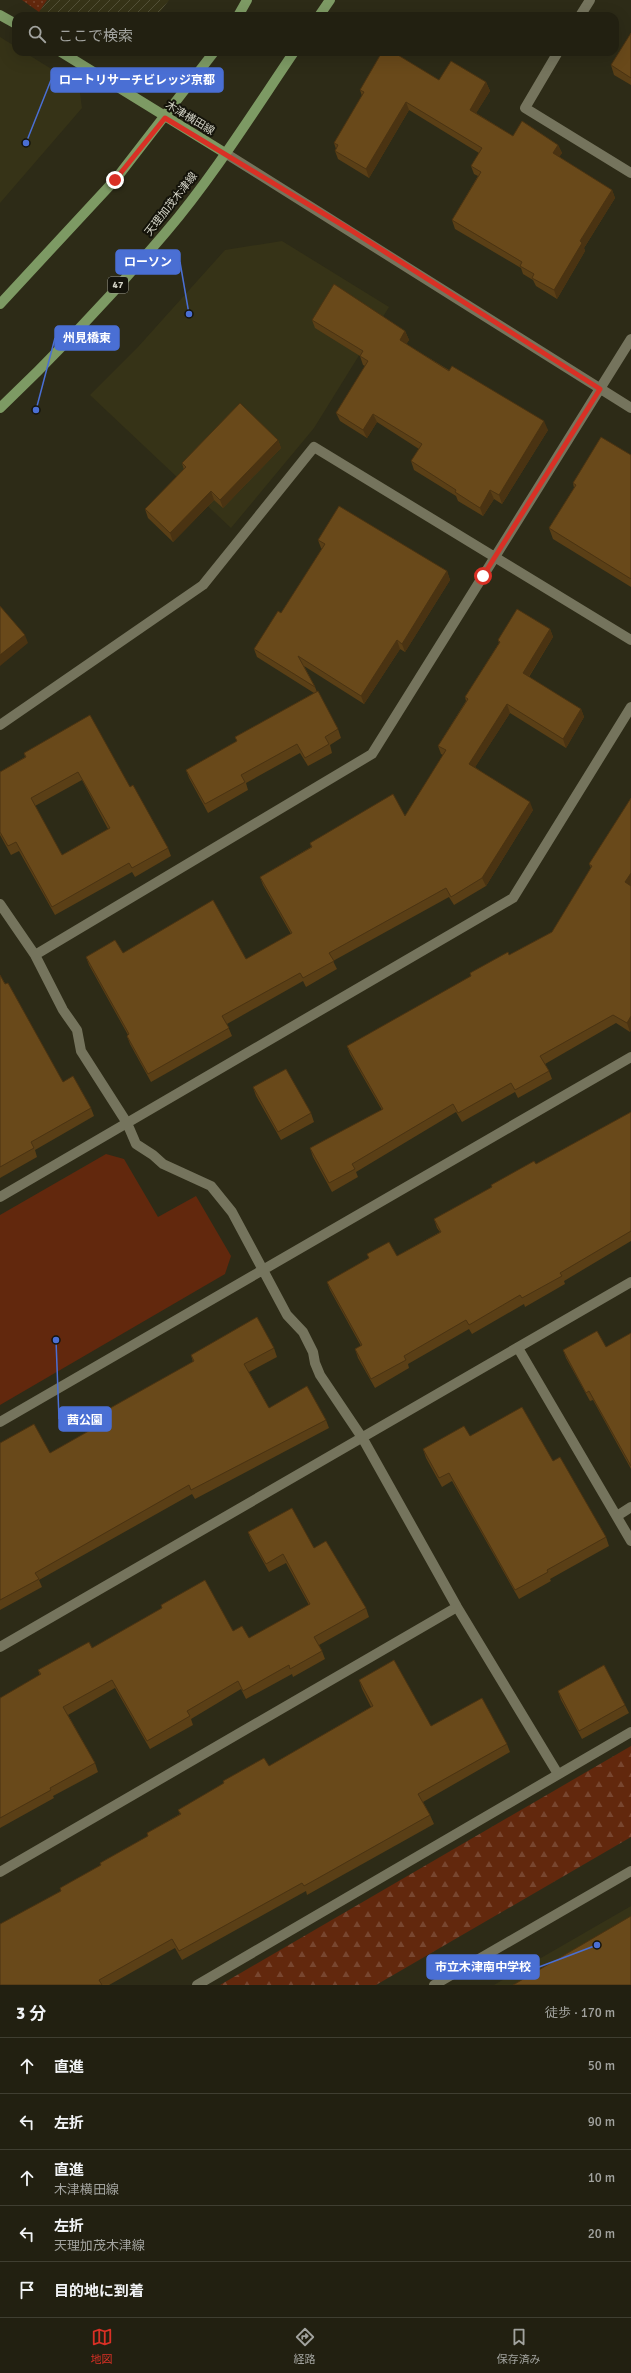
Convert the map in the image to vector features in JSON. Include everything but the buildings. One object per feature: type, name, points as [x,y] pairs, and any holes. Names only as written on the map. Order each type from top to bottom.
[{"type":"main road","points":[[240,12],[247,0]]},
{"type":"main road","points":[[322,12],[330,0]]},
{"type":"main road","points":[[0,14],[12,22]]},
{"type":"main road","name":"木津横田線","points":[[67,56],[165,118],[225,153]]},
{"type":"main road","points":[[0,304],[115,180],[165,118],[211,56]]},
{"type":"main road","name":"天理加茂木津線","points":[[0,408],[92,314],[167,232],[225,153],[291,56]]},
{"type":"street","points":[[582,12],[590,0]]},
{"type":"street","points":[[556,56],[525,108],[631,173]]},
{"type":"street","points":[[225,153],[631,408]]},
{"type":"street","points":[[35,955],[372,754],[631,338]]},
{"type":"street","points":[[0,725],[203,585],[314,447],[631,640]]},
{"type":"street","points":[[0,1197],[513,898],[631,707]]},
{"type":"street","points":[[0,904],[35,955],[63,1010],[77,1030],[81,1051],[127,1123],[136,1144],[153,1155],[163,1164],[211,1186],[232,1212],[262,1271],[287,1315],[303,1332],[313,1352],[314,1363],[320,1375],[363,1439],[457,1606],[558,1774]]},
{"type":"street","points":[[0,1422],[631,1057]]},
{"type":"street","points":[[0,1647],[363,1439],[631,1282]]},
{"type":"street","points":[[518,1348],[631,1541]]},
{"type":"street","points":[[617,1516],[631,1507]]},
{"type":"street","points":[[0,1872],[457,1606]]},
{"type":"street","points":[[197,1985],[631,1732]]},
{"type":"street","points":[[434,1985],[631,1871]]},
{"type":"shaded area","points":[[47,0],[169,0],[160,12],[39,12]]},
{"type":"shaded area","points":[[0,37],[12,44],[12,56],[30,56],[79,86],[82,108],[0,203]]},
{"type":"shaded area","points":[[282,241],[389,307],[314,428],[231,528],[90,395],[138,347],[225,250]]},
{"type":"shaded area","points":[[631,1906],[631,1985],[494,1985]]},
{"type":"green space","points":[[22,0],[47,0],[39,12]]},
{"type":"green space","points":[[106,1154],[124,1159],[158,1217],[196,1196],[231,1256],[225,1274],[0,1405],[0,1215]]},
{"type":"green space","points":[[631,1746],[631,1837],[376,1985],[220,1985]]},
{"type":"place","name":"ロートリサーチビレッジ京都","points":[[26,143]]},
{"type":"place","name":"ローソン","points":[[189,314]]},
{"type":"place","name":"州見橋東","points":[[36,410]]},
{"type":"place","name":"茜公園","points":[[56,1340]]},
{"type":"place","name":"市立木津南中学校","points":[[597,1945]]},
{"type":"route","points":[[115,180],[165,118],[349,229],[600,389],[483,576]]}]
